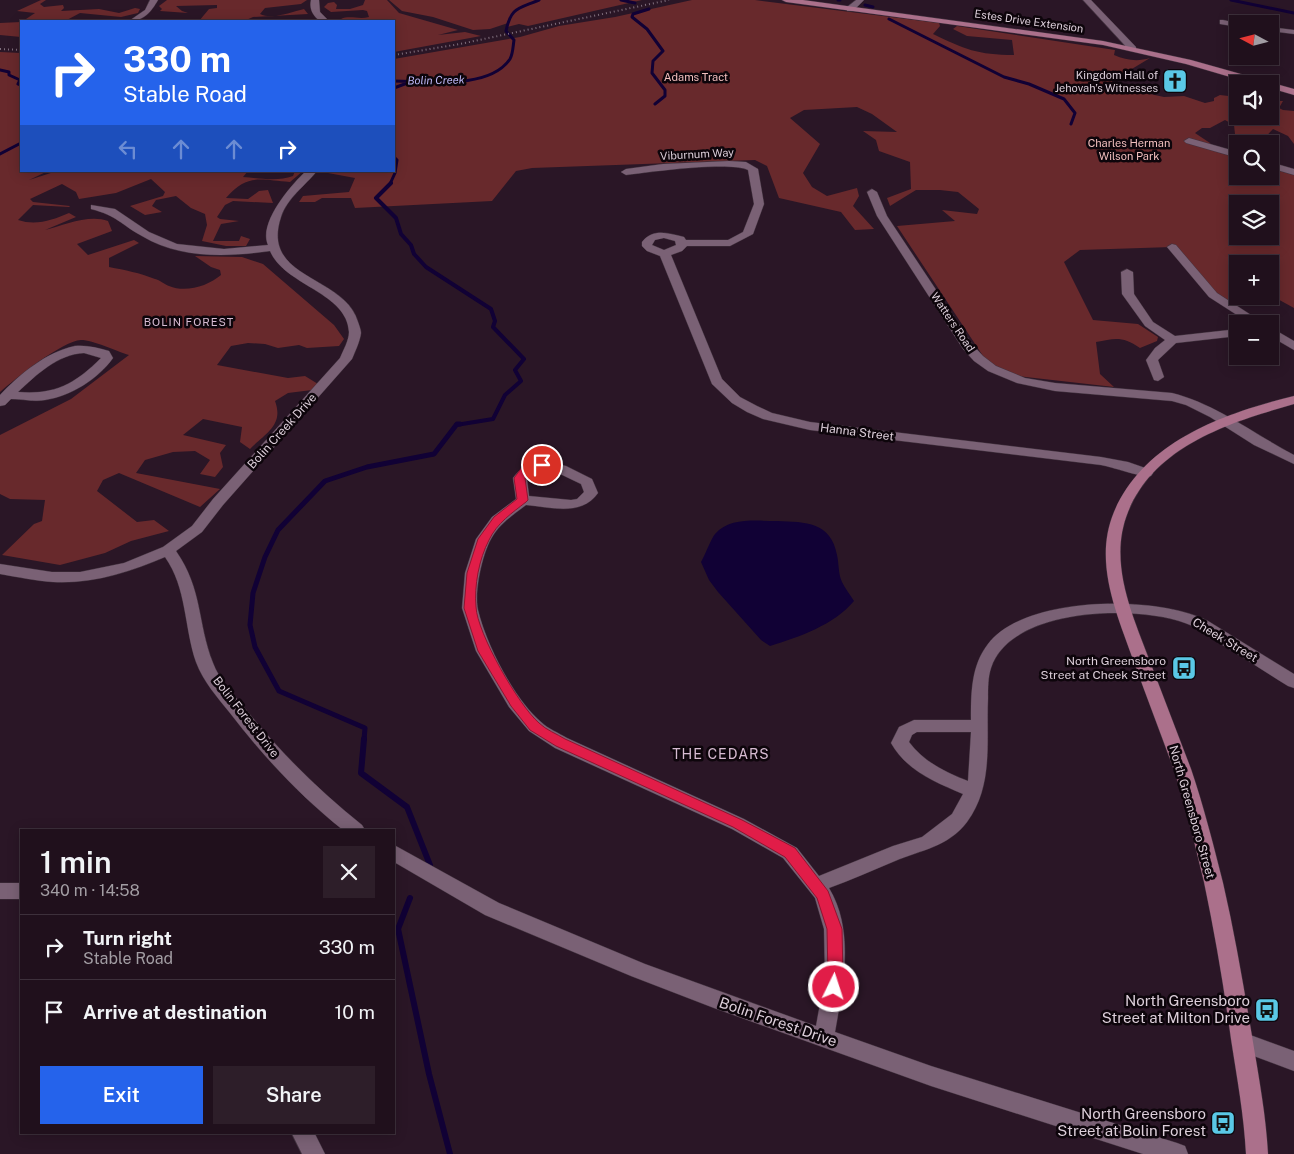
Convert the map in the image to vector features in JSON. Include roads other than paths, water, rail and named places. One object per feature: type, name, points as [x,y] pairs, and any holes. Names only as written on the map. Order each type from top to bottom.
[{"type":"main road","name":"Estes Drive Extension","points":[[786,0],[1058,36],[1133,49],[1230,75]]},
{"type":"main road","points":[[1279,88],[1294,92]]},
{"type":"main road","name":"North Greensboro Street","points":[[1257,1154],[1255,1123],[1242,1042],[1213,882],[1183,772],[1122,608],[1113,565],[1113,546],[1116,530],[1128,497],[1146,473],[1176,446],[1226,420],[1294,400]]},
{"type":"street","points":[[134,20],[148,11],[154,0]]},
{"type":"street","points":[[315,0],[314,8],[324,20]]},
{"type":"street","points":[[850,9],[860,0]]},
{"type":"street","points":[[1087,0],[1133,49]]},
{"type":"street","points":[[1223,22],[1229,23]]},
{"type":"street","points":[[1279,30],[1294,32]]},
{"type":"street","points":[[1189,141],[1229,153]]},
{"type":"street","name":"Viburnum Way","points":[[626,172],[663,167],[729,164],[744,164],[753,169],[759,204],[748,234],[730,243],[683,244]]},
{"type":"street","points":[[1279,168],[1294,172]]},
{"type":"street","points":[[96,207],[117,212],[146,235],[184,248],[233,252],[273,247],[271,235],[273,223],[281,206],[300,181],[311,172]]},
{"type":"street","name":"Watters Road","points":[[872,192],[882,216],[967,346],[978,358],[994,370],[1020,380],[1053,388],[1180,399],[1199,405],[1294,460]]},
{"type":"street","points":[[664,235],[676,237],[683,244],[676,251],[665,252],[653,251],[646,246],[652,237],[664,235]]},
{"type":"street","name":"Bolin Creek Drive","points":[[0,568],[52,577],[80,577],[128,567],[168,550],[197,529],[218,502],[346,359],[353,347],[356,326],[347,308],[286,266],[273,247]]},
{"type":"street","points":[[1172,247],[1213,295],[1245,315]]},
{"type":"street","name":"Hanna Street","points":[[665,252],[667,263],[716,381],[736,400],[752,409],[768,416],[810,426],[1123,465],[1146,473]]},
{"type":"street","points":[[1127,272],[1128,294],[1149,324],[1173,340]]},
{"type":"street","points":[[1158,378],[1152,360],[1173,340],[1229,333]]},
{"type":"street","points":[[1279,337],[1294,346]]},
{"type":"street","points":[[84,349],[105,354],[107,358],[77,383],[60,392],[47,396],[4,398],[54,359],[69,351],[84,349]]},
{"type":"street","points":[[523,500],[520,478],[527,468],[542,465],[559,467],[586,482],[591,493],[582,502],[569,506],[548,501],[523,500],[497,520],[483,539],[472,573],[470,608],[484,651],[515,702],[535,727],[561,743],[738,824],[790,852],[823,895],[834,929],[836,976],[824,1038]]},
{"type":"street","name":"Bolin Forest Drive","points":[[168,550],[185,578],[196,632],[205,663],[226,696],[257,736],[294,777],[327,808],[355,829]]},
{"type":"street","name":"Cheek Street","points":[[815,884],[928,842],[961,817],[978,776],[983,667],[994,648],[1011,631],[1039,618],[1066,612],[1122,608],[1163,612],[1190,618],[1294,682]]},
{"type":"street","points":[[973,790],[932,773],[917,764],[900,743],[905,731],[914,726],[979,726]]},
{"type":"street","name":"Bolin Forest Drive","points":[[395,854],[492,909],[556,937],[714,999],[931,1076],[1177,1154]]},
{"type":"street","points":[[0,890],[20,891]]},
{"type":"street","points":[[1242,1042],[1294,1061]]},
{"type":"street","points":[[303,1134],[314,1154]]},
{"type":"waterway","name":"Bolin Creek","points":[[395,81],[457,82],[488,76],[500,69],[510,59],[514,40],[506,31],[510,17],[521,7],[539,0]]},
{"type":"waterway","points":[[621,0],[635,3]]},
{"type":"waterway","points":[[1231,0],[1294,13]]},
{"type":"waterway","points":[[865,5],[873,7]]},
{"type":"waterway","points":[[649,9],[633,14],[632,17],[647,29],[663,51],[653,61],[652,73],[665,90],[665,96],[655,104]]},
{"type":"waterway","points":[[889,19],[1004,77],[1029,84],[1064,99],[1075,113],[1071,124]]},
{"type":"waterway","points":[[0,70],[9,72],[9,75],[20,80]]},
{"type":"waterway","points":[[20,80],[18,84],[20,85]]},
{"type":"waterway","name":"Bolin Creek","points":[[395,88],[410,82]]},
{"type":"waterway","name":"Bolin Creek","points":[[0,154],[20,144]]},
{"type":"waterway","points":[[390,184],[395,173],[397,160],[395,158]]},
{"type":"waterway","points":[[390,184],[376,198],[396,218],[401,234],[411,245],[414,254],[426,267],[491,309],[495,321],[493,327],[524,359],[515,370],[521,381],[505,395],[493,419],[456,425]]},
{"type":"waterway","points":[[456,425],[460,424]]},
{"type":"waterway","points":[[364,740],[365,728],[279,691],[255,647],[250,625],[253,593],[265,557],[278,530],[325,481],[367,467],[434,454],[456,425]]},
{"type":"waterway","points":[[364,739],[361,773],[407,807],[430,865]]},
{"type":"waterway","points":[[410,898],[398,929],[429,1074],[450,1154]]},
{"type":"railway","points":[[395,55],[460,44],[669,0]]},
{"type":"railway","points":[[0,49],[20,50]]},
{"type":"place","name":"Kingdom Hall of Jehovah’s Witnesses","points":[[1175,81]]},
{"type":"place","name":"North Greensboro Street at Cheek Street","points":[[1184,668]]},
{"type":"place","name":"North Greensboro Street at Milton Drive","points":[[1267,1010]]},
{"type":"place","name":"North Greensboro Street at Bolin Forest","points":[[1223,1123]]},
{"type":"district","name":"BOLIN FOREST","points":[[189,322]]},
{"type":"district","name":"THE CEDARS","points":[[721,754]]},
{"type":"park label","name":"Adams Tract","points":[[696,77]]},
{"type":"park label","name":"Charles Herman Wilson Park","points":[[1129,149]]}]
